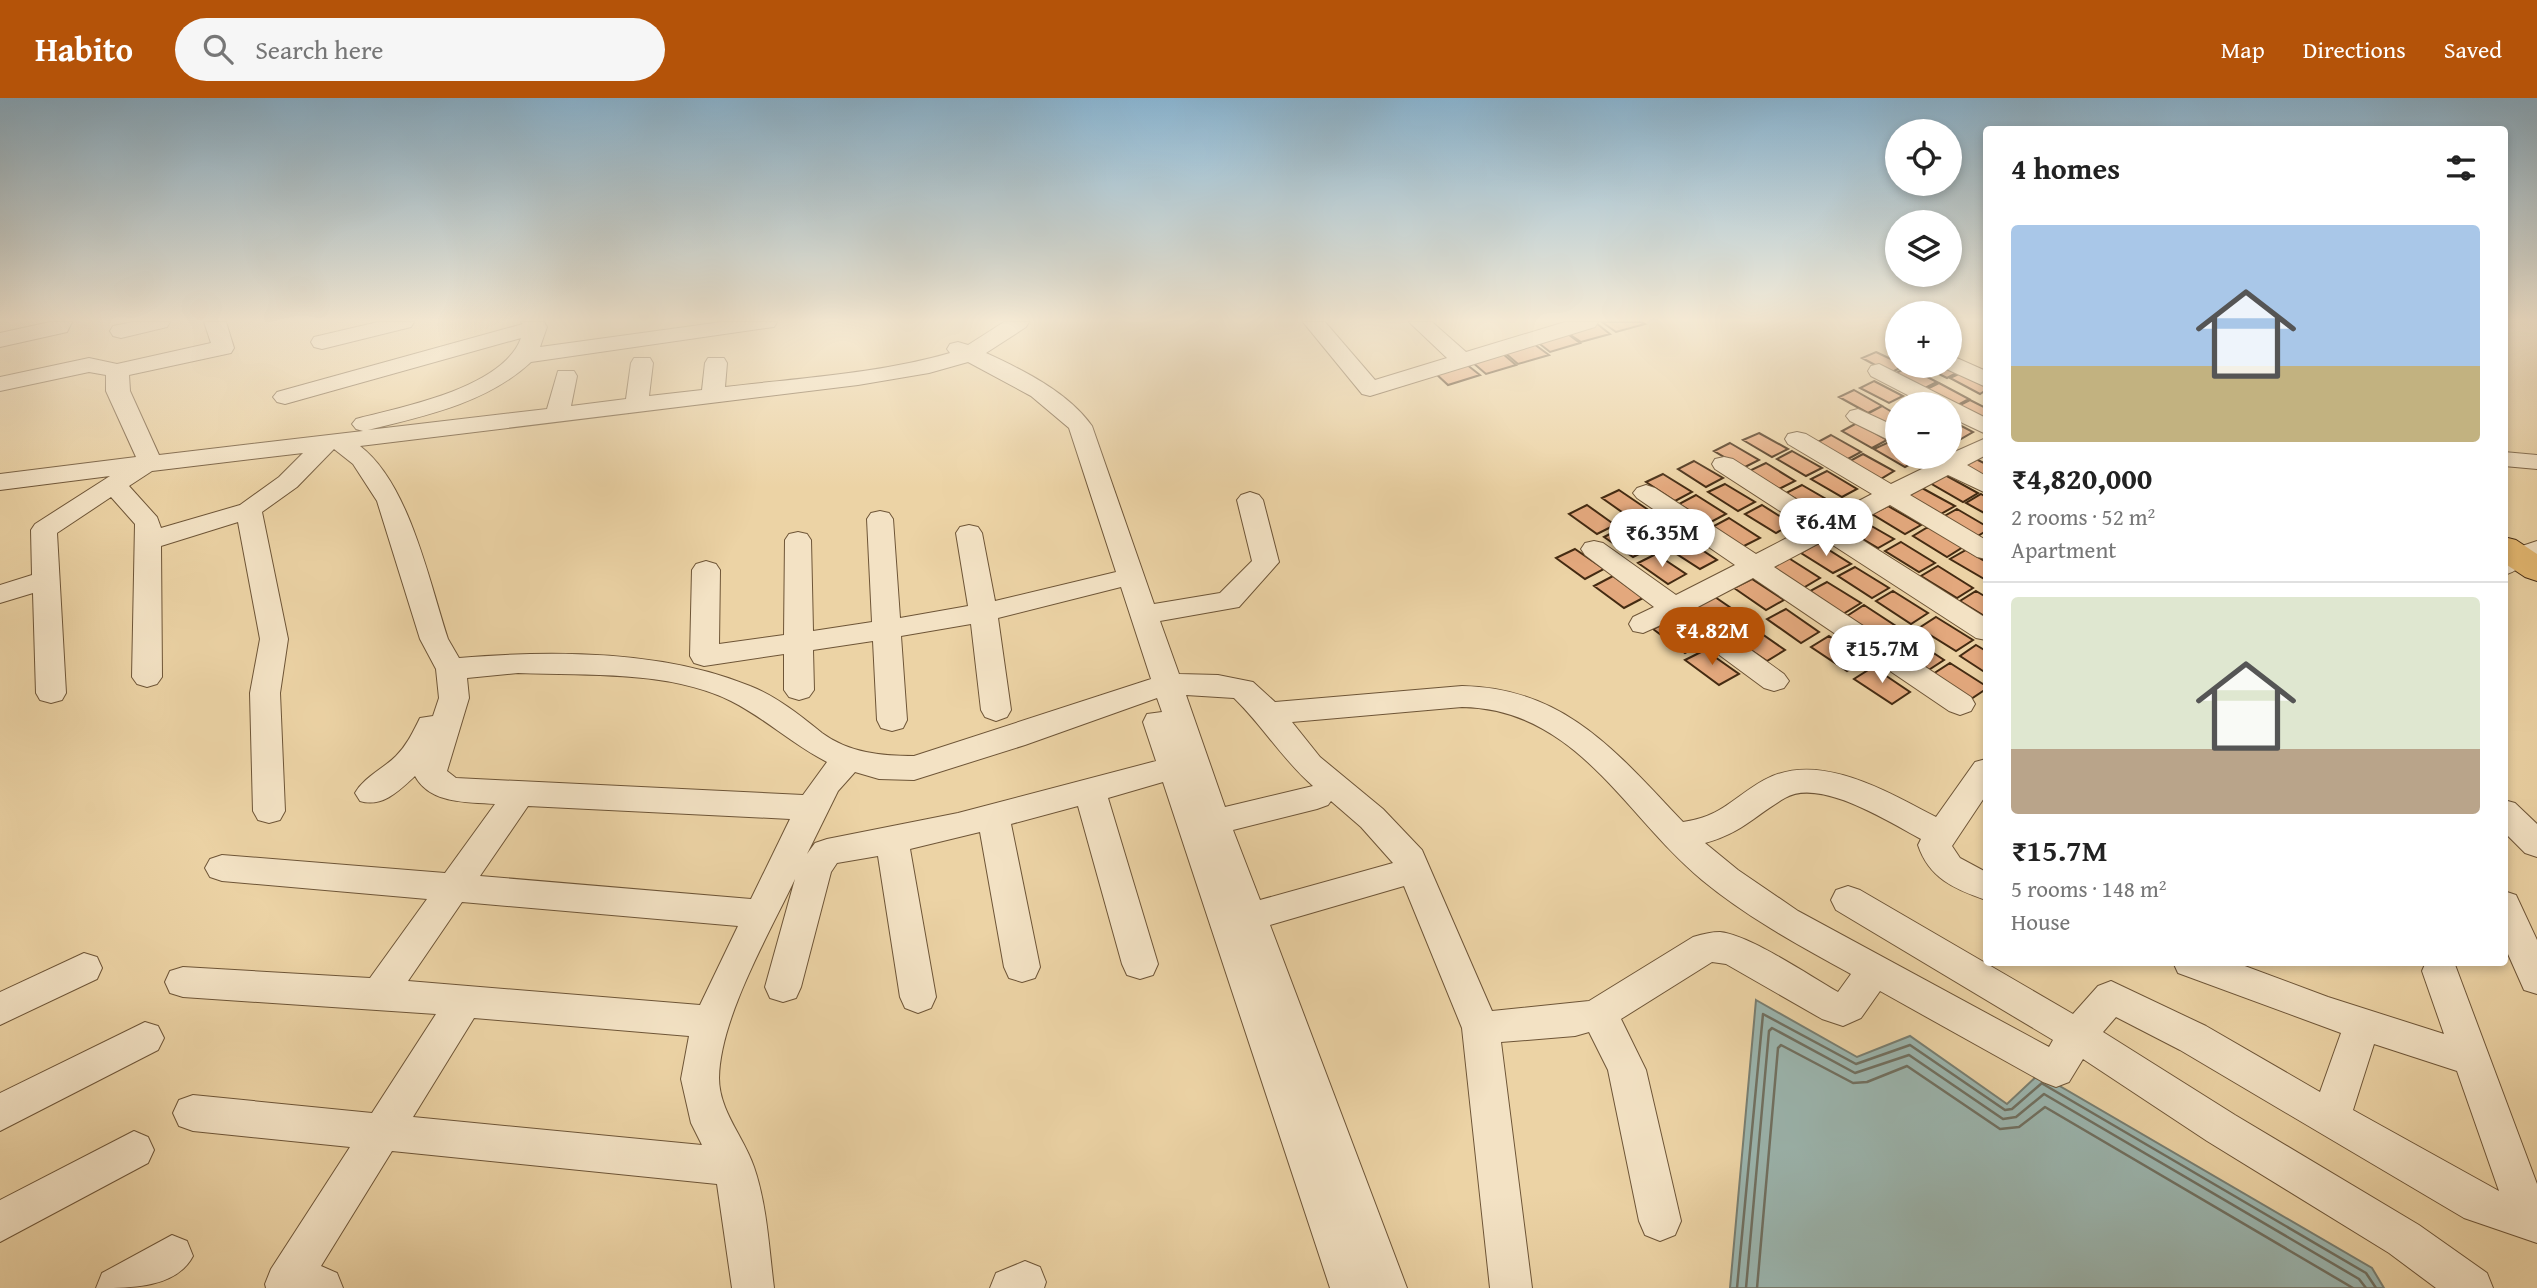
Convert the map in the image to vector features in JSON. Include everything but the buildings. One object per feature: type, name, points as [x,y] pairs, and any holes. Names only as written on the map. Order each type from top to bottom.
[{"type":"main road","points":[[2508,530],[2523,556]]},
{"type":"street","points":[[0,384],[30,378]]},
{"type":"street","points":[[117,378],[118,391],[146,461]]},
{"type":"street","points":[[285,397],[352,378]]},
{"type":"street","points":[[0,475],[290,448],[331,439],[476,390],[499,378]]},
{"type":"street","points":[[558,411],[566,378]]},
{"type":"street","points":[[638,398],[640,378]]},
{"type":"street","points":[[713,389],[714,378]]},
{"type":"street","points":[[558,411],[803,378]]},
{"type":"street","points":[[0,482],[146,461],[860,378]]},
{"type":"street","points":[[994,378],[1052,414],[1065,431],[1113,580],[1214,822],[1247,918],[1386,1288]]},
{"type":"street","points":[[1008,378],[1041,393],[1063,408],[1080,426],[1144,615],[1173,768],[1351,1288]]},
{"type":"street","points":[[1360,378],[1370,389],[1407,378]]},
{"type":"street","points":[[1891,378],[1919,392]]},
{"type":"street","points":[[1962,414],[1983,425]]},
{"type":"street","points":[[1858,416],[1885,431]]},
{"type":"street","points":[[148,541],[249,510],[288,482],[331,439]]},
{"type":"street","points":[[331,439],[362,458],[390,501],[435,639],[451,669],[454,698],[430,775],[445,786],[457,790],[812,808]]},
{"type":"street","points":[[1797,439],[1983,549]]},
{"type":"street","points":[[1962,454],[1983,446]]},
{"type":"street","points":[[2508,459],[2537,462]]},
{"type":"street","points":[[51,693],[44,530],[146,461]]},
{"type":"street","points":[[1724,464],[1983,629]]},
{"type":"street","points":[[1643,624],[1752,565],[1892,495],[1929,469]]},
{"type":"street","points":[[1955,469],[1983,484]]},
{"type":"street","points":[[114,485],[148,523],[147,677]]},
{"type":"street","points":[[1646,493],[1960,704]]},
{"type":"street","points":[[1144,615],[1230,601],[1266,562],[1250,500]]},
{"type":"street","points":[[249,510],[274,639],[265,693],[269,811]]},
{"type":"street","points":[[880,519],[892,720]]},
{"type":"street","points":[[968,533],[983,611],[996,710]]},
{"type":"street","points":[[798,540],[799,690]]},
{"type":"street","points":[[1594,549],[1774,681]]},
{"type":"street","points":[[706,570],[704,656],[983,611],[1062,596],[1113,580]]},
{"type":"street","points":[[0,594],[46,580]]},
{"type":"street","points":[[451,669],[517,663],[638,669],[692,677],[742,694],[812,741],[848,759],[879,767],[914,768],[1014,737],[1157,686],[1218,685],[1243,689],[1268,713],[1309,765],[1372,818],[1410,859],[1415,870],[1481,1028],[1511,1288]]},
{"type":"street","points":[[371,793],[412,762],[422,746],[451,669]]},
{"type":"street","points":[[1268,713],[1458,695],[1491,698],[1531,707],[1561,722],[1585,739],[1694,853],[1755,900],[1786,921],[2056,1070],[2077,1035],[2111,997],[2193,1038],[2479,1205],[2533,1222]]},
{"type":"street","points":[[753,1288],[744,1213],[734,1167],[711,1123],[700,1079],[710,1022],[812,808],[827,783],[848,759]]},
{"type":"street","points":[[783,987],[815,868],[827,852],[892,841],[994,818],[1173,768]]},
{"type":"street","points":[[1983,774],[1935,845],[1944,865],[1959,875],[1983,885]]},
{"type":"street","points":[[1676,835],[1725,824],[1782,784],[1808,779],[1834,784],[1942,835]]},
{"type":"street","points":[[1090,791],[1140,964]]},
{"type":"street","points":[[379,994],[520,793]]},
{"type":"street","points":[[1214,822],[1317,797]]},
{"type":"street","points":[[2508,816],[2537,844]]},
{"type":"street","points":[[994,818],[1022,967]]},
{"type":"street","points":[[892,841],[918,997]]},
{"type":"street","points":[[222,868],[761,914]]},
{"type":"street","points":[[1247,918],[1415,870]]},
{"type":"street","points":[[1848,900],[2077,1035],[2221,1128],[2404,1239],[2472,1288]]},
{"type":"street","points":[[2508,914],[2537,979]]},
{"type":"street","points":[[1481,1028],[1575,1020],[1598,1014],[1706,947],[1723,947],[1740,954],[1843,1010],[1875,970]]},
{"type":"street","points":[[2213,966],[2267,976],[2362,1024],[2470,1059]]},
{"type":"street","points":[[0,1009],[84,968]]},
{"type":"street","points":[[2440,971],[2470,1059],[2533,1222]]},
{"type":"street","points":[[183,982],[379,994],[710,1022]]},
{"type":"street","points":[[322,1288],[286,1283],[463,1003]]},
{"type":"street","points":[[1598,1014],[1618,1047],[1627,1070],[1661,1221]]},
{"type":"street","points":[[2331,1118],[2362,1024]]},
{"type":"street","points":[[0,1112],[145,1038]]},
{"type":"street","points":[[193,1113],[734,1167]]},
{"type":"street","points":[[0,1222],[134,1150]]},
{"type":"street","points":[[117,1288],[172,1256]]},
{"type":"water","points":[[1756,1000],[1857,1057],[1910,1036],[2007,1104],[2039,1074],[2372,1268],[2384,1288],[1730,1288]]}]
